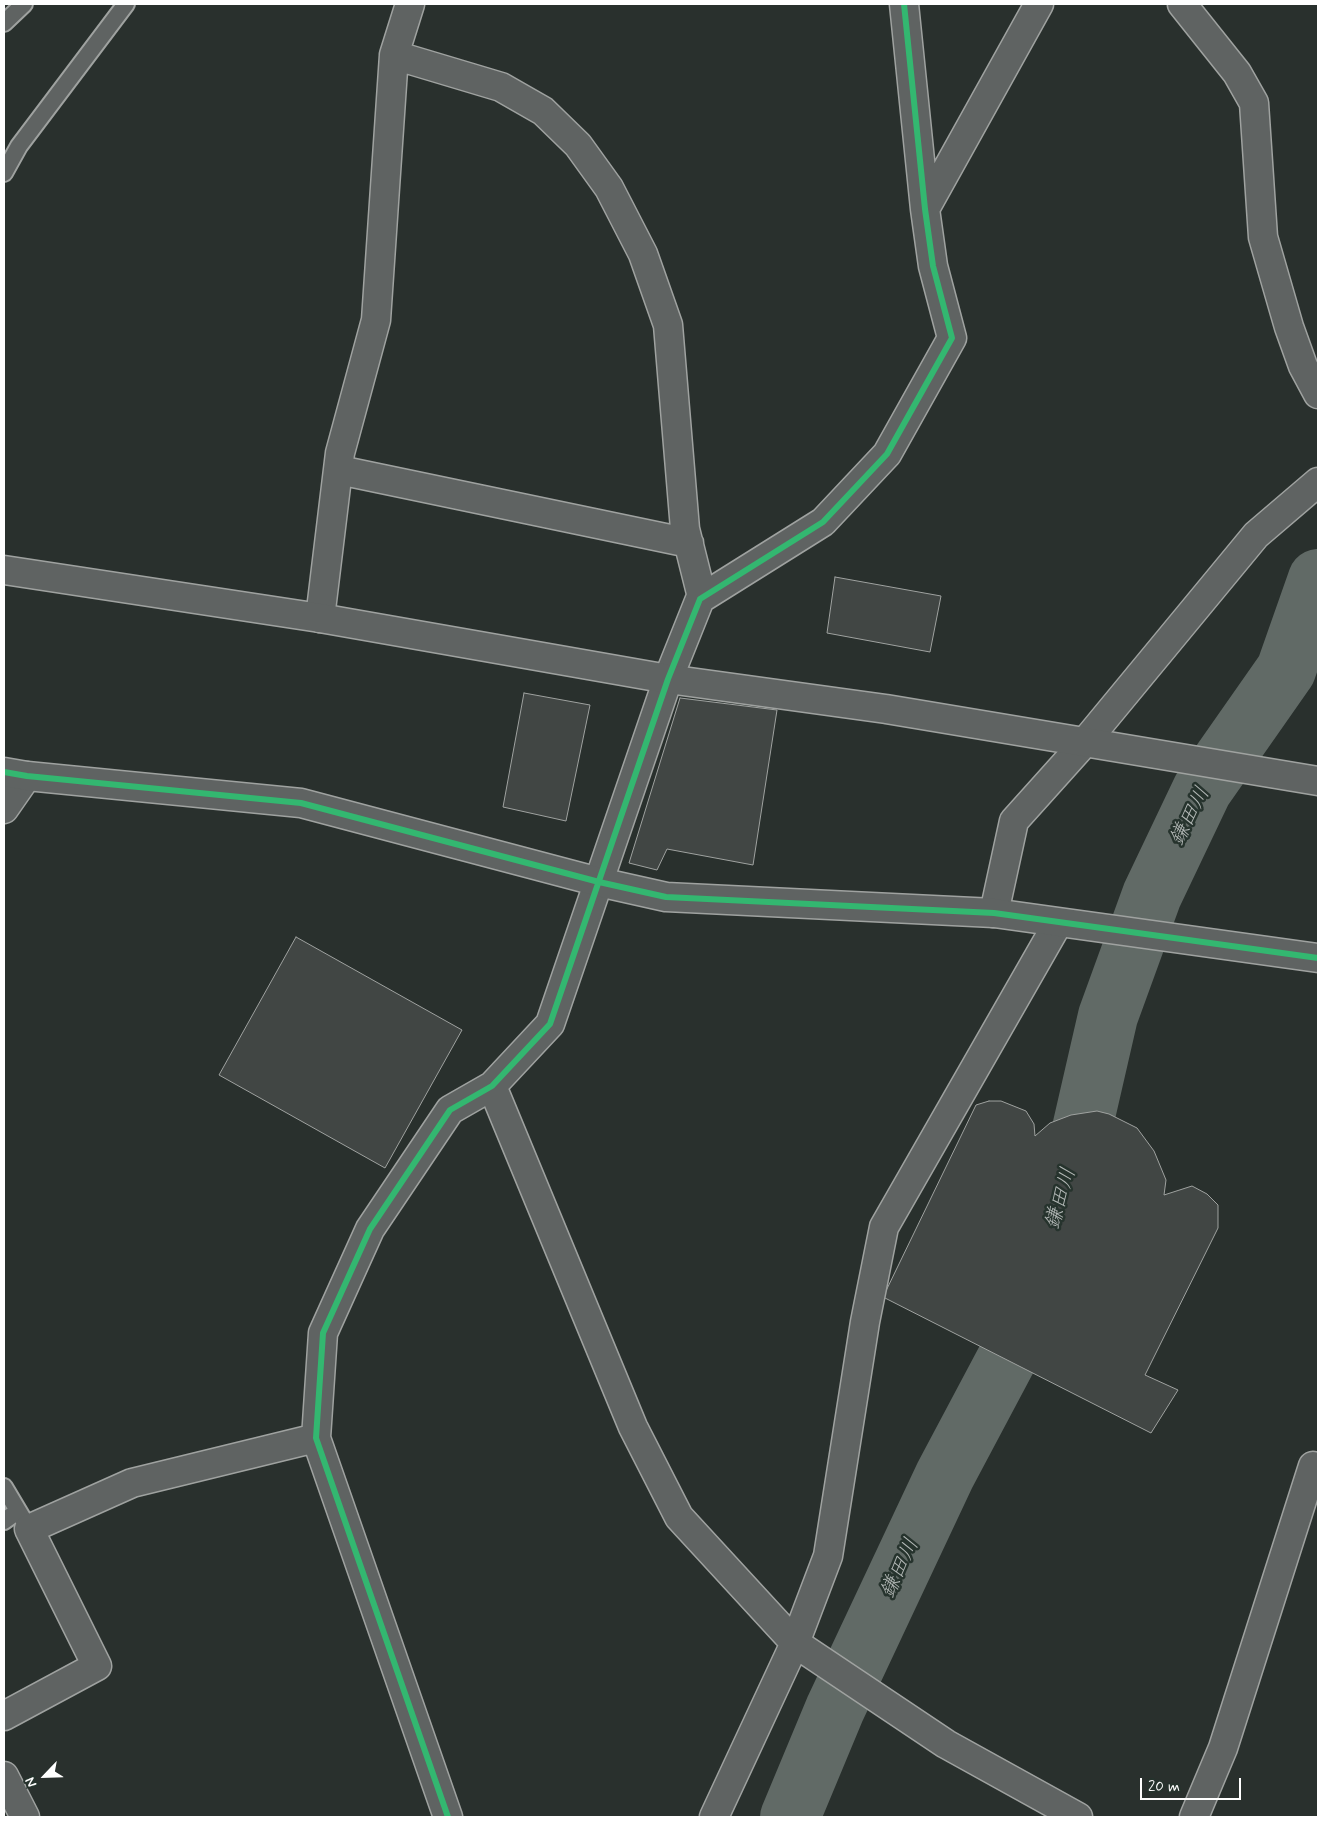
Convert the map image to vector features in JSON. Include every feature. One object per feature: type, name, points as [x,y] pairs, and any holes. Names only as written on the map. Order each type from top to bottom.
[{"type":"street","points":[[320,618],[340,453],[376,320],[394,55],[410,4]]},
{"type":"street","points":[[448,1817],[316,1438],[324,1333],[370,1229],[450,1110],[492,1086],[550,1024],[668,679],[702,598],[824,522],[887,454],[952,338],[933,266],[925,209],[904,4]]},
{"type":"street","points":[[925,209],[1040,4]]},
{"type":"street","points":[[1182,4],[1237,73],[1254,102],[1263,237],[1289,327],[1303,366],[1318,394]]},
{"type":"street","points":[[394,55],[501,87],[543,111],[578,145],[609,188],[643,254],[668,325],[685,529],[702,598]]},
{"type":"street","points":[[339,470],[688,543]]},
{"type":"street","points":[[994,913],[1014,822],[1085,742],[1256,536],[1318,482]]},
{"type":"street","points":[[4,570],[320,618],[668,679],[886,709],[1318,781]]},
{"type":"street","points":[[4,809],[15,774],[301,803],[599,882],[666,897],[994,913],[1318,958]]},
{"type":"street","points":[[714,1817],[796,1643],[828,1556],[865,1322],[884,1227],[1058,923]]},
{"type":"street","points":[[492,1086],[633,1427],[679,1517],[796,1643],[946,1744],[1078,1817]]},
{"type":"street","points":[[4,1716],[97,1666],[24,1520],[132,1483],[316,1438]]},
{"type":"street","points":[[1194,1817],[1223,1748],[1313,1466],[1318,1468]]},
{"type":"street","points":[[4,1776],[25,1817]]},
{"type":"lane","points":[[4,23],[24,4]]},
{"type":"lane","points":[[4,173],[19,146],[126,4]]},
{"type":"lane","points":[[4,1487],[24,1520],[4,1521]]},
{"type":"building","points":[[835,577],[941,596],[930,652],[827,633]]},
{"type":"building","points":[[524,693],[590,705],[566,821],[503,807]]},
{"type":"building","points":[[680,698],[777,710],[753,865],[667,849],[657,870],[629,863]]},
{"type":"building","points":[[296,937],[462,1030],[385,1168],[219,1075]]},
{"type":"building","points":[[989,1101],[1001,1101],[1026,1111],[1034,1124],[1035,1136],[1050,1123],[1071,1115],[1097,1111],[1109,1114],[1137,1128],[1154,1151],[1166,1180],[1164,1195],[1192,1186],[1207,1194],[1218,1205],[1218,1228],[1145,1375],[1178,1390],[1151,1433],[883,1297],[976,1105]]},
{"type":"waterway","name":"鎌田川","points":[[1064,1193],[1082,1129],[1108,1016],[1152,895],[1202,790],[1286,670],[1318,579]]},
{"type":"waterway","name":"鎌田川","points":[[790,1817],[835,1709],[945,1475],[1030,1315],[1038,1284]]},
{"type":"cycle path","points":[[448,1817],[316,1438],[323,1333],[370,1229],[450,1110],[492,1086],[550,1024],[668,679],[700,599],[823,522],[887,454],[952,338],[933,266],[925,209],[904,4]]},
{"type":"cycle path","points":[[4,772],[27,776],[301,803],[599,882],[666,897],[994,913],[1318,958]]}]
